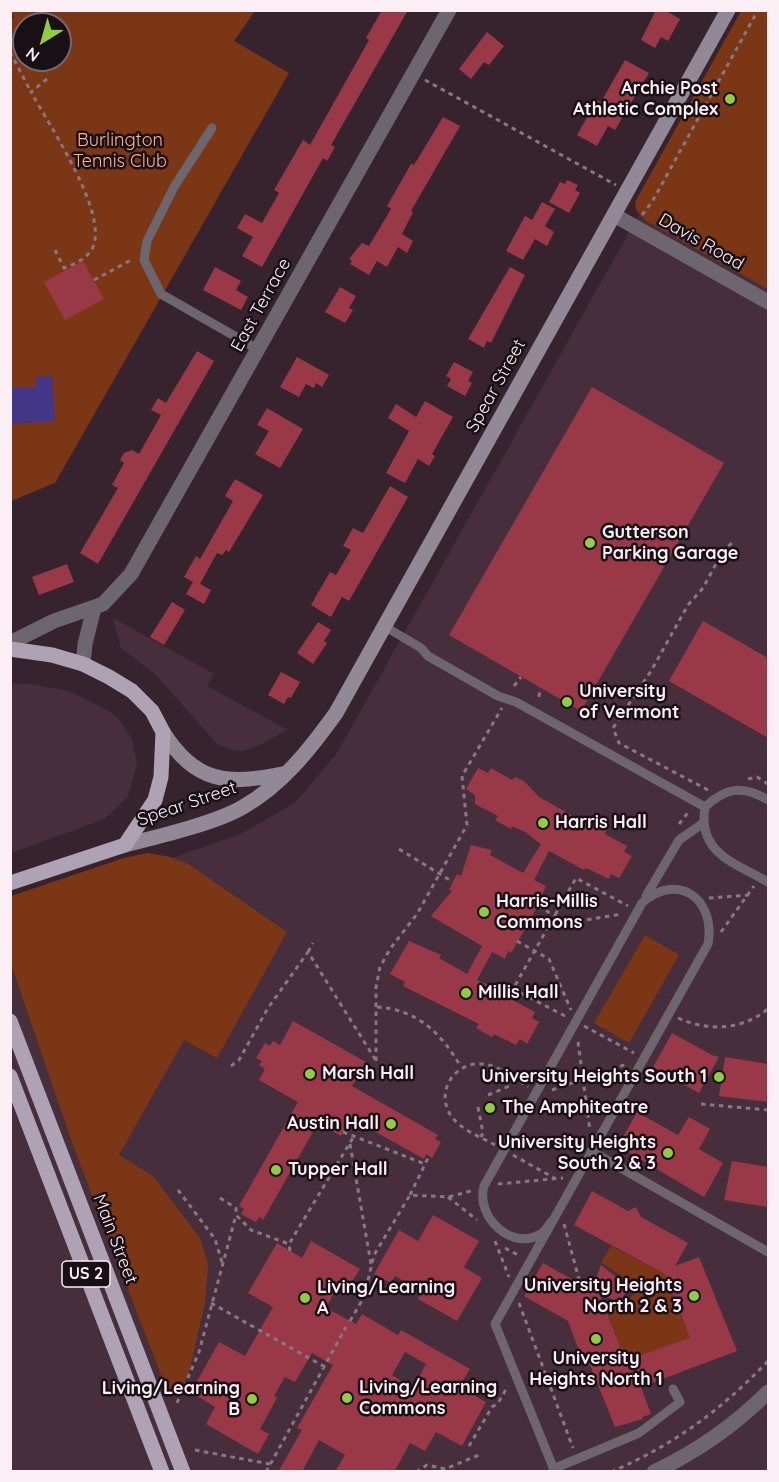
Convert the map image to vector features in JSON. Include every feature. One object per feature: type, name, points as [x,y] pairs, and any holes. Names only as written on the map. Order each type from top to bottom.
[{"type":"main road","name":"Spear Street","points":[[10,883],[242,808],[304,758],[336,712],[728,10]]},
{"type":"main road","name":"Spear Street","points":[[10,649],[52,655],[83,664],[132,691],[152,711],[163,732],[183,759],[209,777],[234,782],[288,773]]},
{"type":"main road","name":"Spear Street","points":[[125,845],[155,800],[161,777],[163,732]]},
{"type":"main road","name":"Main Street","points":[[10,1022],[183,1472]]},
{"type":"main road","name":"US 2","points":[[10,1076],[162,1472]]},
{"type":"street","name":"East Terrace","points":[[10,643],[54,621],[94,608],[111,597],[140,560],[449,10]]},
{"type":"street","name":"Davis Road","points":[[614,215],[768,302]]},
{"type":"street","points":[[83,664],[94,608]]},
{"type":"street","points":[[654,1472],[689,1453],[724,1429],[768,1392]]},
{"type":"lane","points":[[212,128],[169,198],[147,241],[144,260],[161,294],[259,350]]},
{"type":"lane","points":[[384,626],[421,648],[428,656],[482,687],[705,807]]},
{"type":"lane","points":[[764,879],[712,847],[705,837],[702,824],[705,807],[729,790],[743,789],[768,800]]},
{"type":"lane","points":[[551,1222],[542,1233],[526,1238],[501,1231],[490,1221],[483,1210],[481,1196],[484,1186],[638,901],[679,840],[702,824]]},
{"type":"lane","points":[[638,901],[669,887],[684,890],[696,898],[707,913],[710,929],[708,944],[495,1324],[554,1470],[639,1432],[680,1402],[673,1389]]},
{"type":"lane","points":[[591,1151],[768,1252]]},
{"type":"path","points":[[642,216],[652,202],[758,10]]},
{"type":"path","points":[[10,52],[82,186],[97,222],[95,239],[83,260],[65,269],[55,250]]},
{"type":"path","points":[[31,92],[47,79]]},
{"type":"path","points":[[407,86],[419,92],[426,79],[627,191]]},
{"type":"path","points":[[94,280],[131,259],[144,260]]},
{"type":"path","points":[[715,790],[706,790],[619,743],[614,728],[651,671],[688,605],[703,588],[723,551],[734,541]]},
{"type":"path","points":[[514,686],[521,677]]},
{"type":"path","points":[[539,697],[540,688]]},
{"type":"path","points":[[308,952],[376,1061],[376,1007],[380,967],[390,949],[417,914],[467,825],[462,776],[507,699]]},
{"type":"path","points":[[747,779],[757,777],[768,783]]},
{"type":"path","points":[[678,826],[706,790]]},
{"type":"path","points":[[399,849],[453,882]]},
{"type":"path","points":[[513,988],[576,878],[630,907]]},
{"type":"path","points":[[708,944],[736,915],[749,895],[764,879]]},
{"type":"path","points":[[696,898],[749,895]]},
{"type":"path","points":[[538,906],[567,923],[626,913],[638,901]]},
{"type":"path","points":[[231,1066],[239,1060],[268,1008],[313,943]]},
{"type":"path","points":[[376,1007],[396,1008],[416,1017],[435,1030],[461,1067]]},
{"type":"path","points":[[668,1014],[689,1023],[726,1028],[744,1025],[768,1010]]},
{"type":"path","points":[[488,1095],[510,1086],[515,1079]]},
{"type":"path","points":[[701,1104],[768,1110]]},
{"type":"path","points":[[478,1107],[483,1133],[481,1137]]},
{"type":"path","points":[[343,1132],[425,1164]]},
{"type":"path","points":[[290,1251],[289,1244],[354,1136]]},
{"type":"path","points":[[350,1144],[371,1266]]},
{"type":"path","points":[[350,1321],[364,1297],[371,1266],[429,1156]]},
{"type":"path","points":[[410,1195],[448,1197],[484,1186],[577,1177]]},
{"type":"path","points":[[178,1190],[215,1239],[223,1264]]},
{"type":"path","points":[[448,1197],[478,1222]]},
{"type":"path","points":[[177,1403],[200,1352],[236,1215],[236,1208],[220,1198]]},
{"type":"path","points":[[560,1208],[580,1283]]},
{"type":"path","points":[[236,1215],[251,1230],[289,1244]]},
{"type":"path","points":[[489,1233],[494,1239],[530,1262]]},
{"type":"path","points":[[494,1239],[577,1459]]},
{"type":"path","points":[[212,1304],[325,1367]]},
{"type":"path","points":[[266,1472],[346,1328]]},
{"type":"path","points":[[611,1472],[646,1456],[698,1425],[724,1404],[768,1361]]},
{"type":"path","points":[[470,1446],[507,1386],[519,1383]]},
{"type":"path","points":[[195,1450],[270,1464]]},
{"type":"path","points":[[416,1472],[427,1465],[444,1469],[480,1455]]},
{"type":"shaded area","name":"University of Vermont","points":[[753,11],[768,11],[768,1471],[11,1472],[11,914],[241,834],[296,802],[337,753]]},
{"type":"shaded area","points":[[52,376],[55,421],[11,424],[11,388],[36,387],[36,377]]},
{"type":"shaded area","points":[[113,618],[214,674],[207,686],[288,730],[258,746],[242,751],[217,744],[156,675],[121,648]]},
{"type":"shaded area","points":[[11,683],[69,691],[107,710],[118,718],[132,739],[137,764],[128,796],[105,819],[11,853]]},
{"type":"green space","name":"Burlington Tennis Club","points":[[11,11],[255,11],[234,41],[289,73],[55,483],[11,501],[10,19],[12,18],[12,72],[72,72],[72,12],[12,13]]},
{"type":"green space","name":"Archie Post Athletic Complex","points":[[741,11],[768,11],[768,289],[646,221],[636,210],[635,202]]},
{"type":"green space","points":[[148,853],[171,857],[188,864],[287,932],[217,1058],[184,1040],[119,1155],[153,1176],[200,1238],[208,1264],[205,1303],[189,1373],[181,1388],[171,1392],[166,1388],[74,1148],[11,964],[11,896],[124,858]]},
{"type":"green space","points":[[645,935],[679,955],[629,1043],[594,1023]]},
{"type":"green space","points":[[611,1246],[669,1276],[667,1281],[685,1326],[700,1335],[646,1353],[630,1362],[625,1350],[622,1351],[608,1314],[615,1301],[619,1303],[622,1297],[629,1300],[634,1293],[629,1289],[633,1284],[601,1262]]},
{"type":"building","points":[[382,10],[408,10],[331,145],[335,147],[327,161],[323,158],[262,267],[242,256],[253,237],[237,228],[245,214],[262,223],[279,193],[274,190],[303,140],[310,145],[369,40],[366,38]]},
{"type":"building","points":[[656,10],[664,10],[680,19],[668,41],[661,37],[655,48],[641,40]]},
{"type":"building","points":[[487,32],[504,46],[489,65],[484,62],[471,79],[459,69]]},
{"type":"building","points":[[625,60],[649,73],[615,130],[608,126],[597,146],[577,135],[597,100],[601,102]]},
{"type":"building","points":[[443,117],[460,126],[411,211],[413,212],[402,234],[413,241],[407,253],[398,247],[387,267],[377,261],[369,275],[350,264],[352,261],[349,259],[362,243],[369,246],[391,209],[387,206],[411,164],[414,165]]},
{"type":"building","points":[[567,180],[578,185],[575,190],[580,193],[569,213],[549,202],[560,182],[565,184]]},
{"type":"building","points":[[542,202],[555,209],[545,226],[554,232],[547,246],[535,239],[523,260],[506,251],[525,216],[532,220]]},
{"type":"building","points":[[83,261],[104,299],[65,320],[44,282]]},
{"type":"building","points":[[215,267],[241,281],[236,290],[248,297],[241,310],[203,290]]},
{"type":"building","points":[[510,267],[525,275],[491,343],[487,341],[484,348],[468,339]]},
{"type":"building","points":[[340,287],[356,296],[349,308],[353,310],[345,323],[325,312]]},
{"type":"building","points":[[197,351],[214,361],[98,564],[80,553],[118,488],[112,485],[124,463],[120,460],[124,453],[132,450],[139,454],[161,415],[151,410],[158,398],[166,403]]},
{"type":"building","points":[[297,357],[329,375],[322,387],[316,383],[314,388],[306,384],[299,397],[280,387]]},
{"type":"building","points":[[454,362],[473,372],[468,381],[472,383],[465,396],[447,386],[451,379],[446,376]]},
{"type":"building","name":"Gutterson Parking Garage","points":[[592,387],[724,463],[581,711],[449,635]]},
{"type":"building","points":[[425,401],[453,417],[432,454],[435,456],[429,466],[418,459],[405,483],[386,473],[409,431],[388,418],[396,404],[416,417]]},
{"type":"building","points":[[267,408],[303,429],[280,468],[255,454],[269,431],[257,425]]},
{"type":"building","points":[[235,479],[263,495],[229,552],[226,550],[222,555],[217,553],[200,584],[211,590],[204,604],[186,594],[193,582],[184,577],[196,556],[200,559],[233,501],[225,496]]},
{"type":"building","points":[[390,486],[408,497],[349,601],[342,597],[331,617],[311,605],[330,572],[336,575],[351,550],[343,546],[353,528],[363,533]]},
{"type":"building","points":[[67,564],[74,582],[39,595],[32,577]]},
{"type":"building","points":[[172,602],[185,610],[164,645],[150,637]]},
{"type":"building","points":[[703,621],[768,658],[768,738],[669,681]]},
{"type":"building","points":[[318,622],[331,630],[324,641],[327,643],[313,664],[297,653]]},
{"type":"building","points":[[281,672],[300,682],[291,698],[288,697],[284,704],[268,695]]},
{"type":"building","points":[[478,768],[488,773],[491,768],[512,780],[515,777],[524,781],[539,797],[589,825],[592,821],[607,830],[605,834],[627,846],[624,852],[632,856],[619,878],[611,874],[609,879],[586,868],[584,870],[549,851],[534,880],[546,886],[532,917],[511,953],[508,951],[505,959],[492,952],[477,980],[515,996],[513,1000],[535,1012],[532,1018],[539,1022],[527,1044],[520,1039],[516,1045],[494,1034],[492,1037],[476,1028],[479,1024],[403,986],[405,982],[390,974],[409,941],[441,955],[439,958],[467,974],[482,946],[431,916],[452,891],[449,890],[457,874],[461,876],[471,845],[492,850],[490,855],[523,873],[541,844],[525,832],[512,826],[511,829],[495,820],[498,816],[475,804],[475,795],[466,789]]},
{"type":"building","points":[[293,1021],[366,1062],[352,1086],[438,1135],[435,1139],[441,1142],[432,1158],[426,1154],[424,1159],[351,1118],[341,1136],[318,1123],[263,1220],[259,1217],[256,1222],[241,1214],[244,1209],[239,1206],[298,1102],[259,1080],[265,1069],[259,1065],[262,1061],[256,1058],[265,1043],[270,1046],[273,1041],[280,1045]]},
{"type":"building","points":[[672,1033],[719,1057],[699,1093],[653,1067]]},
{"type":"building","points":[[725,1057],[768,1064],[768,1102],[719,1096]]},
{"type":"building","name":"University Heights South 2 & 3","points":[[637,1112],[678,1135],[689,1117],[710,1129],[699,1149],[723,1163],[704,1197],[618,1146]]},
{"type":"building","points":[[732,1161],[768,1167],[768,1207],[724,1200]]},
{"type":"building","points":[[592,1191],[628,1211],[636,1207],[641,1217],[688,1243],[675,1266],[699,1257],[737,1351],[641,1387],[651,1414],[642,1417],[643,1419],[615,1427],[590,1365],[585,1367],[568,1321],[524,1296],[543,1263],[591,1290],[601,1265],[629,1287],[619,1303],[599,1293],[622,1351],[625,1350],[629,1359],[690,1338],[665,1274],[574,1225]]},
{"type":"building","points":[[433,1215],[479,1241],[464,1267],[482,1278],[457,1321],[418,1299],[422,1292],[395,1276],[391,1283],[374,1274],[399,1230],[418,1241]]},
{"type":"building","points":[[311,1241],[360,1269],[351,1283],[342,1278],[326,1308],[356,1324],[362,1314],[398,1335],[401,1330],[470,1369],[459,1387],[486,1402],[462,1446],[436,1432],[425,1451],[410,1443],[394,1472],[335,1472],[345,1455],[319,1440],[302,1472],[278,1472],[302,1430],[297,1428],[333,1365],[312,1353],[295,1382],[285,1377],[274,1396],[277,1398],[260,1429],[269,1434],[258,1454],[206,1424],[215,1407],[191,1392],[219,1342],[245,1356],[273,1307],[248,1293],[277,1243],[302,1258]],"holes":[[[405,1352],[426,1364],[413,1388],[392,1375]]]},
{"type":"place","name":"Archie Post Athletic Complex","points":[[730,99]]},
{"type":"place","name":"Gutterson Parking Garage","points":[[590,543]]},
{"type":"place","name":"University of Vermont","points":[[567,702]]},
{"type":"place","name":"Harris Hall","points":[[543,823]]},
{"type":"place","name":"Harris-Millis Commons","points":[[484,912]]},
{"type":"place","name":"Millis Hall","points":[[466,993]]},
{"type":"place","name":"Marsh Hall","points":[[310,1074]]},
{"type":"place","name":"University Heights South 1","points":[[719,1077]]},
{"type":"place","name":"The Amphiteatre","points":[[490,1108]]},
{"type":"place","name":"Austin Hall","points":[[391,1124]]},
{"type":"place","name":"University Heights South 2 & 3","points":[[668,1153]]},
{"type":"place","name":"Tupper Hall","points":[[276,1170]]},
{"type":"place","name":"University Heights North 2 & 3","points":[[694,1296]]},
{"type":"place","name":"Living/Learning A","points":[[305,1298]]},
{"type":"place","name":"University Heights North 1","points":[[596,1339]]},
{"type":"place","name":"Living/Learning Commons","points":[[347,1398]]},
{"type":"place","name":"Living/Learning B","points":[[252,1399]]}]
